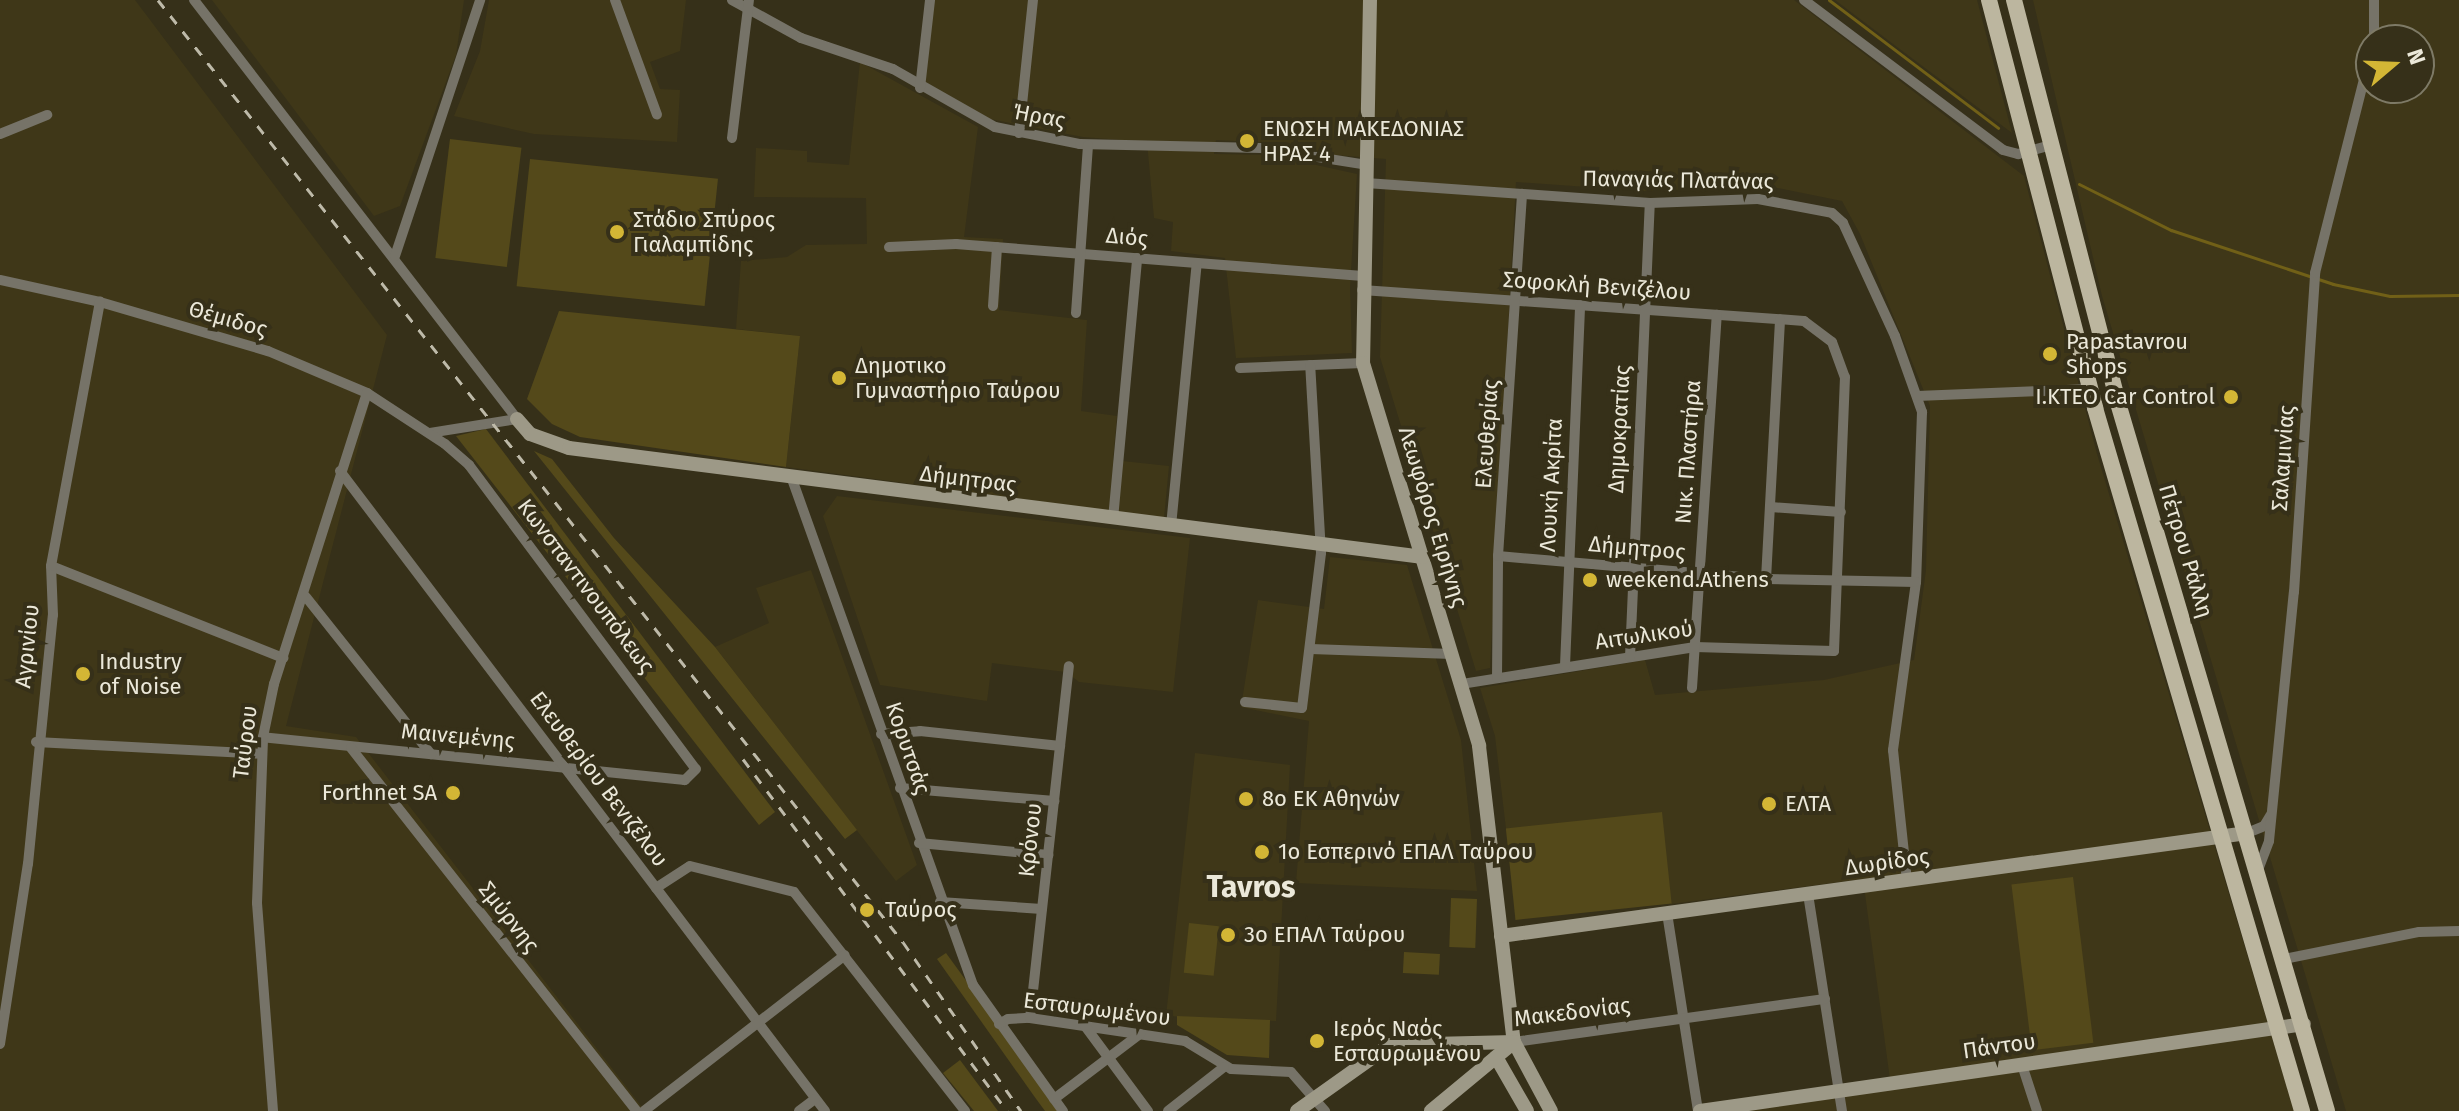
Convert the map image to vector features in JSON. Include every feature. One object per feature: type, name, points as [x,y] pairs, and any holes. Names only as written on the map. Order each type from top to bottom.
[{"type":"main road","name":"Πέτρου Ράλλη","points":[[1989,0],[2089,389],[2302,1111]]},
{"type":"main road","name":"Πέτρου Ράλλη","points":[[2014,0],[2118,403],[2304,1024],[2327,1111]]},
{"type":"street","points":[[194,0],[395,256],[517,419],[430,433]]},
{"type":"street","points":[[395,256],[480,0]]},
{"type":"street","points":[[615,0],[657,115]]},
{"type":"street","name":"Ήρας","points":[[732,0],[749,6],[801,38],[874,60],[975,120],[1019,133],[1088,145],[1261,148],[1367,165]]},
{"type":"street","points":[[920,88],[930,0]]},
{"type":"street","points":[[1019,133],[1033,0]]},
{"type":"street","name":"Λεωφόρος Ειρήνης","points":[[1370,0],[1362,283],[1363,363],[1480,754],[1514,1042]]},
{"type":"street","points":[[1804,0],[2003,150],[2029,152],[2052,145]]},
{"type":"street","points":[[2374,0],[2374,24]]},
{"type":"street","points":[[732,138],[749,6]]},
{"type":"street","name":"Σαλαμινίας","points":[[2258,870],[2268,845],[2294,592],[2315,273],[2358,104]]},
{"type":"street","points":[[0,134],[47,115]]},
{"type":"street","points":[[1076,313],[1077,253],[1088,145]]},
{"type":"street","name":"Παναγιάς Πλατάνας","points":[[1366,183],[1650,203],[1758,199],[1811,207],[1838,217],[1870,276],[1917,396]]},
{"type":"street","name":"Ελευθερίας","points":[[1497,678],[1498,556],[1522,194]]},
{"type":"street","name":"Δημοκρατίας","points":[[1630,657],[1631,567],[1650,203]]},
{"type":"street","name":"Διός","points":[[889,247],[997,247],[1077,253],[1197,263],[1362,283]]},
{"type":"street","points":[[993,306],[997,247]]},
{"type":"street","points":[[1113,519],[1137,258]]},
{"type":"street","points":[[1171,526],[1197,263]]},
{"type":"street","name":"Θέμιδος","points":[[0,280],[100,302],[268,351],[367,393],[430,433]]},
{"type":"street","name":"Σοφοκλή Βενιζέλου","points":[[1362,283],[1516,301],[1804,321],[1825,334],[1845,377],[1841,512]]},
{"type":"street","name":"Αγρινίου","points":[[0,1044],[28,864],[36,742],[53,615],[51,566],[100,302]]},
{"type":"street","name":"Λουκή Ακρίτα","points":[[1565,666],[1580,305]]},
{"type":"street","name":"Νικ. Πλαστήρα","points":[[1692,688],[1717,315]]},
{"type":"street","points":[[1766,579],[1780,319]]},
{"type":"street","points":[[1240,368],[1363,363]]},
{"type":"street","points":[[1245,702],[1302,708],[1321,544],[1310,365]]},
{"type":"street","points":[[1907,881],[1893,750],[1916,582],[1922,441],[1917,396],[2089,389]]},
{"type":"street","name":"Ταύρου","points":[[273,1111],[257,903],[263,737],[283,658],[306,597],[340,471],[367,393]]},
{"type":"street","name":"Δήμητρας","points":[[517,419],[530,434],[569,448],[792,479],[1423,557]]},
{"type":"street","name":"Κωνσταντινουπόλεως","points":[[430,433],[469,465],[693,760],[695,774]]},
{"type":"street","name":"Ελευθερίου Βενιζέλου","points":[[340,471],[761,1022],[825,1111]]},
{"type":"street","name":"Κορυτσάς","points":[[792,479],[940,902],[973,985],[999,1024]]},
{"type":"street","points":[[1771,507],[1841,512],[1837,580]]},
{"type":"street","name":"Δήμητρος","points":[[1498,556],[1766,579],[1916,582]]},
{"type":"street","points":[[51,566],[283,658]]},
{"type":"street","name":"Αιτωλικού","points":[[1461,684],[1695,647],[1834,651],[1837,580]]},
{"type":"street","points":[[306,597],[431,754]]},
{"type":"street","points":[[1311,649],[1452,654]]},
{"type":"street","name":"Κρόνου","points":[[1030,1018],[1069,666]]},
{"type":"street","points":[[881,734],[920,731],[1060,746]]},
{"type":"street","name":"Μαινεμένης","points":[[263,737],[351,748],[563,765],[685,780],[695,774]]},
{"type":"street","points":[[36,742],[262,754]]},
{"type":"street","name":"Σμύρνης","points":[[351,748],[637,1111]]},
{"type":"street","points":[[900,788],[1054,801]]},
{"type":"street","name":"Δωρίδος","points":[[1501,936],[2224,839],[2264,826],[2270,814]]},
{"type":"street","points":[[919,843],[1048,855]]},
{"type":"street","points":[[656,888],[690,866],[787,889],[799,896],[965,1111]]},
{"type":"street","points":[[1808,894],[1842,1111]]},
{"type":"street","points":[[940,902],[1042,909]]},
{"type":"street","points":[[1667,913],[1699,1111]]},
{"type":"street","points":[[2284,959],[2419,932],[2459,931]]},
{"type":"street","points":[[644,1111],[845,955]]},
{"type":"street","name":"Μακεδονίας","points":[[1297,1111],[1393,1044],[1514,1042],[1825,999]]},
{"type":"street","name":"Εσταυρωμένου","points":[[999,1024],[1030,1018],[1191,1043],[1224,1067]]},
{"type":"street","points":[[999,1024],[1063,1111]]},
{"type":"street","name":"Πάντου","points":[[1699,1111],[1753,1107],[1839,1091],[2304,1024]]},
{"type":"street","points":[[1085,1026],[1148,1111]]},
{"type":"street","points":[[1054,1099],[1140,1034]]},
{"type":"street","points":[[1431,1111],[1514,1042],[1551,1111]]},
{"type":"street","points":[[1496,1057],[1527,1111]]},
{"type":"street","points":[[2022,1065],[2037,1111]]},
{"type":"street","points":[[1168,1111],[1224,1067],[1291,1072],[1325,1111]]},
{"type":"street","points":[[799,1111],[815,1099]]},
{"type":"shaded area","points":[[0,0],[135,0],[387,335],[286,726],[356,737],[645,1111],[0,1111]]},
{"type":"shaded area","points":[[212,0],[464,0],[456,55],[400,206],[374,216]]},
{"type":"shaded area","points":[[489,0],[686,0],[680,51],[650,62],[660,89],[680,90],[677,142],[534,134],[454,116],[480,51]]},
{"type":"shaded area","points":[[929,0],[1794,0],[2024,176],[2097,454],[2294,1111],[1742,1111],[1891,1087],[1863,879],[1671,904],[1661,812],[1507,837],[1495,736],[1480,688],[1645,660],[1655,695],[1824,680],[1914,660],[1926,570],[1930,406],[1860,234],[1842,201],[1703,173],[1700,189],[1644,191],[1516,182],[1490,668],[1476,671],[1380,357],[1386,159],[1335,155],[1288,144],[1216,140],[1214,154],[1271,155],[1357,174],[1350,287],[1352,353],[1236,358],[1225,258],[1171,251],[1173,222],[1154,218],[1147,142],[1083,137],[990,119],[921,80]]},
{"type":"shaded area","points":[[1835,0],[1977,0],[2012,133],[1905,53]]},
{"type":"shaded area","points":[[2033,0],[2459,0],[2459,1111],[2346,1111],[2102,296]]},
{"type":"shaded area","points":[[860,62],[978,127],[964,237],[1003,239],[999,310],[1087,320],[1081,411],[1117,416],[1113,460],[1169,466],[1164,518],[786,467],[800,336],[736,329],[741,261],[787,257],[806,245],[867,244],[866,198],[754,197],[756,148],[807,151],[807,162],[849,165]]},
{"type":"shaded area","points":[[450,139],[521,148],[507,267],[435,258]]},
{"type":"shaded area","name":"Στάδιο Σπύρος Γιαλαμπίδης","points":[[530,159],[718,179],[705,306],[517,286]]},
{"type":"shaded area","points":[[559,311],[800,336],[786,467],[580,437],[552,424],[527,399]]},
{"type":"shaded area","points":[[486,429],[775,812],[759,825],[456,436]]},
{"type":"shaded area","points":[[534,451],[552,459],[614,538],[715,647],[857,830],[845,839]]},
{"type":"shaded area","points":[[837,496],[1190,538],[1173,692],[1079,682],[1066,672],[992,663],[987,701],[880,685],[823,516]]},
{"type":"shaded area","points":[[1330,557],[1407,565],[1461,740],[1477,891],[1296,883],[1309,721],[1241,707],[1258,600],[1324,609]]},
{"type":"shaded area","points":[[811,570],[917,865],[896,881],[715,647],[769,623],[756,588]]},
{"type":"shaded area","name":"3ο ΕΠΑΛ Ταύρου","points":[[1195,753],[1290,765],[1276,1021],[1166,1016]]},
{"type":"shaded area","points":[[1662,812],[1672,903],[1515,920],[1506,828]]},
{"type":"shaded area","points":[[2073,877],[2093,1043],[2032,1050],[2011,885]]},
{"type":"shaded area","points":[[1451,898],[1477,899],[1475,948],[1449,947]]},
{"type":"shaded area","points":[[1189,923],[1219,926],[1214,976],[1184,973]]},
{"type":"shaded area","points":[[1404,952],[1440,954],[1439,975],[1403,973]]},
{"type":"shaded area","points":[[946,953],[1061,1111],[1045,1111],[1034,1096],[937,959]]},
{"type":"shaded area","points":[[1177,1016],[1270,1020],[1269,1058],[1227,1055],[1177,1025]]},
{"type":"shaded area","points":[[960,1060],[998,1111],[974,1111],[943,1073]]},
{"type":"waterway","points":[[1829,0],[1998,128]]},
{"type":"waterway","points":[[2079,184],[2171,230],[2333,284],[2390,296],[2459,295]]},
{"type":"railway","points":[[158,0],[903,942],[1021,1111]]},
{"type":"railway","points":[[743,759],[1007,1111]]},
{"type":"place","name":"ΕΝΩΣΗ ΜΑΚΕΔΟΝΙΑΣ ΗΡΑΣ 4","points":[[1247,141]]},
{"type":"place","name":"Στάδιο Σπύρος Γιαλαμπίδης","points":[[617,232]]},
{"type":"place","name":"Papastavrou Shops","points":[[2050,354]]},
{"type":"place","name":"Δημοτικο Γυμναστήριο Ταύρου","points":[[839,378]]},
{"type":"place","name":"Ι.ΚΤΕΟ Car Control","points":[[2231,397]]},
{"type":"place","name":"weekend.Athens","points":[[1590,580]]},
{"type":"place","name":"Industry of Noise","points":[[83,674]]},
{"type":"place","name":"Forthnet SA","points":[[453,793]]},
{"type":"place","name":"8ο ΕΚ Αθηνών","points":[[1246,799]]},
{"type":"place","name":"ΕΛΤΑ","points":[[1769,804]]},
{"type":"place","name":"1ο Εσπερινό ΕΠΑΛ Ταύρου","points":[[1262,852]]},
{"type":"place","name":"Ταύρος","points":[[867,910]]},
{"type":"place","name":"3ο ΕΠΑΛ Ταύρου","points":[[1228,935]]},
{"type":"place","name":"Ιερός Ναός Εσταυρωμένου","points":[[1317,1041]]},
{"type":"district","name":"Tavros","points":[[1251,887]]}]
